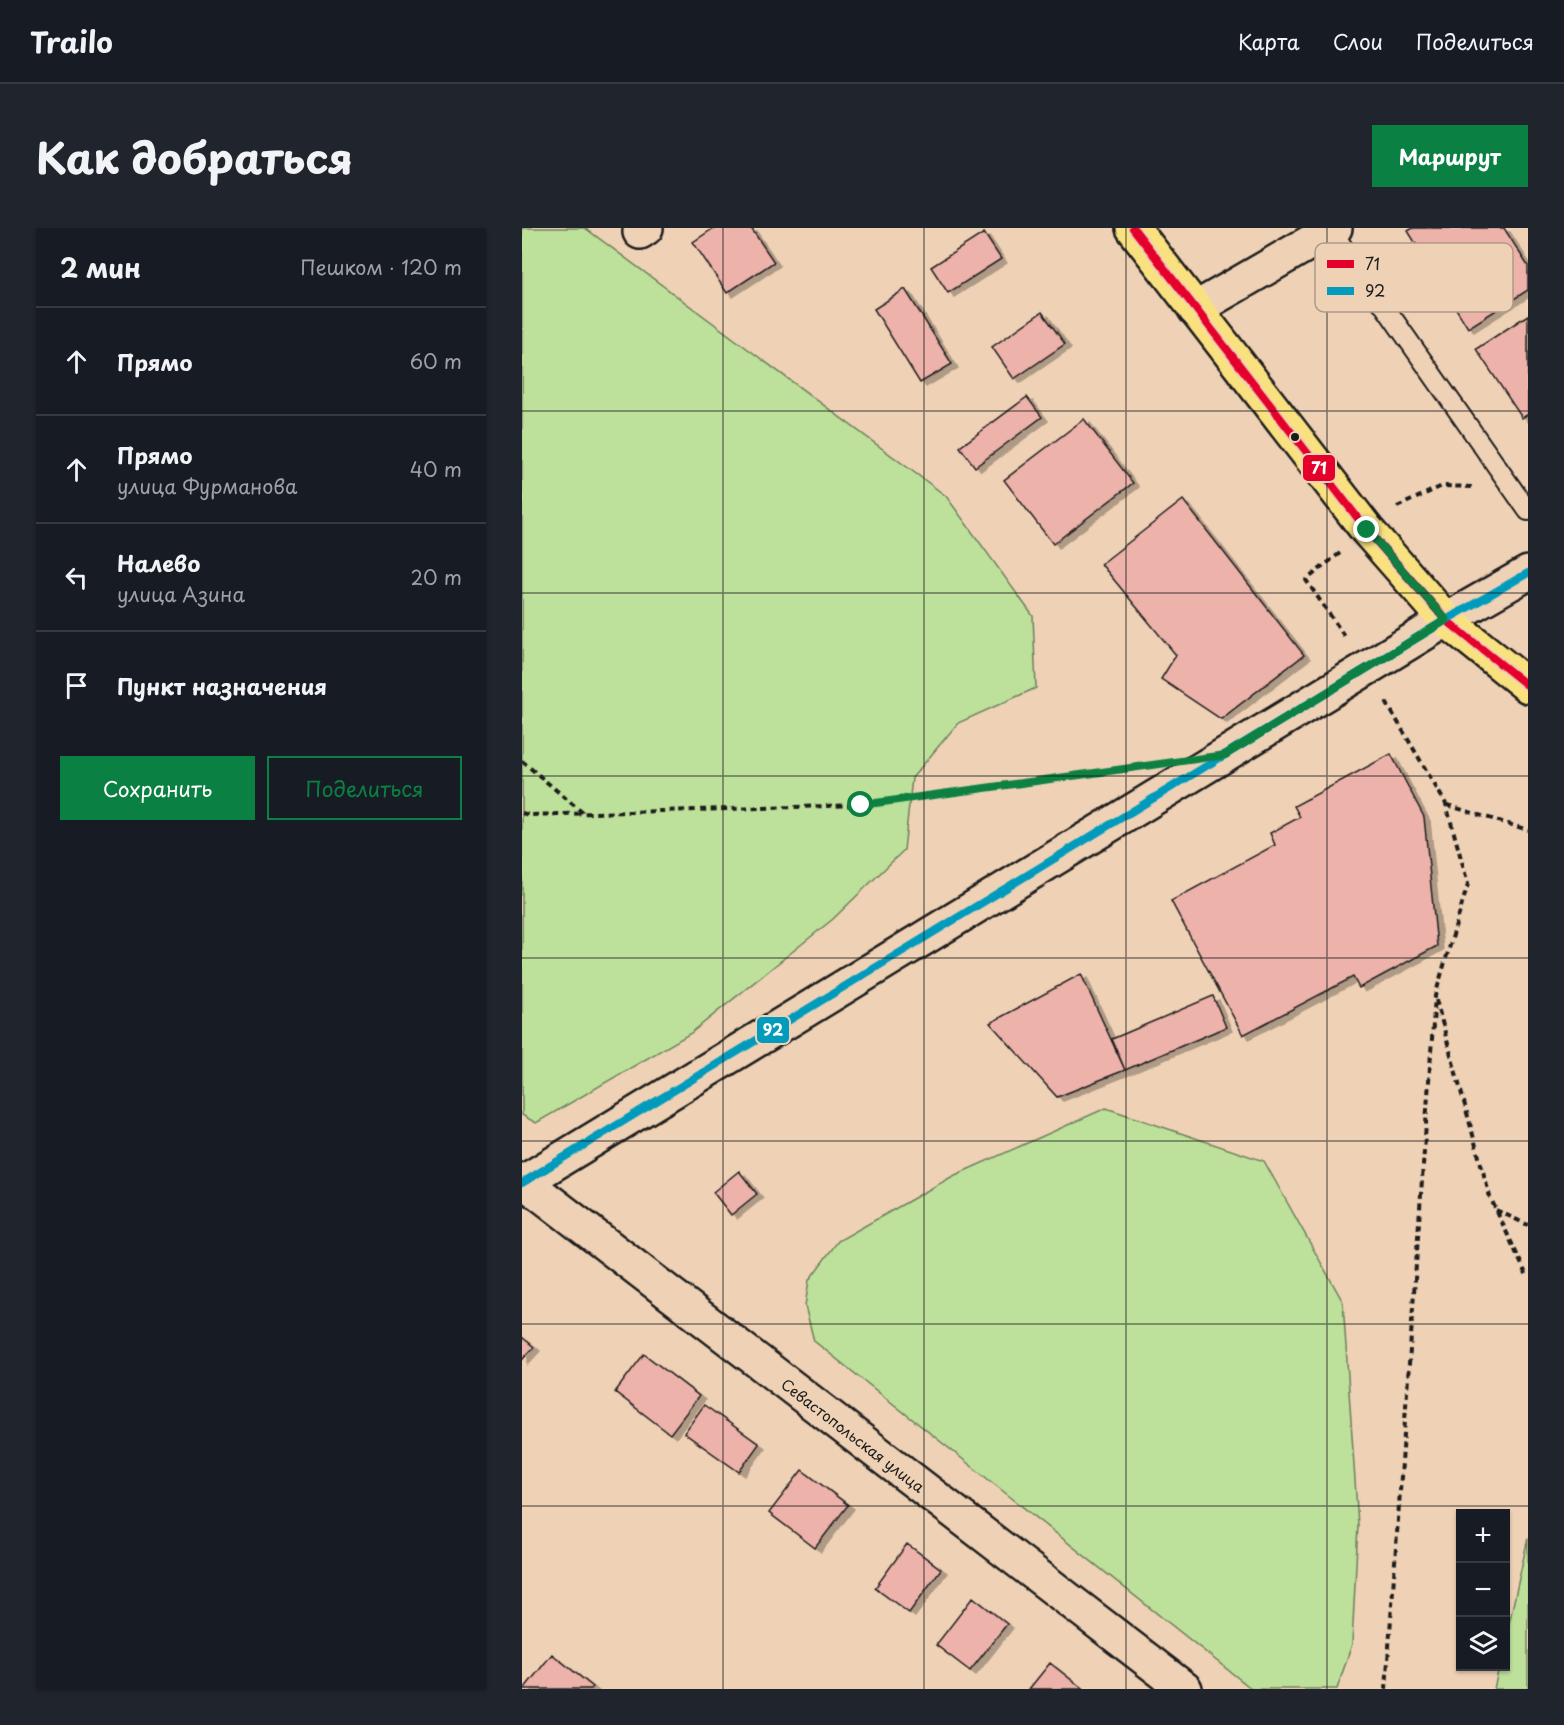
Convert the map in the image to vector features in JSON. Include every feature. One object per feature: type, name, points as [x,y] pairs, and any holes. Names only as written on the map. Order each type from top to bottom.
[{"type":"main road","points":[[1133,228],[1367,530],[1446,620],[1528,686]]},
{"type":"street","points":[[1195,309],[1333,229]]},
{"type":"street","points":[[523,1181],[1446,620],[1528,573]]},
{"type":"street","name":"Севастопольская улица","points":[[523,1181],[1185,1689]]},
{"type":"lane","points":[[1333,229],[1343,243]]},
{"type":"lane","points":[[1390,312],[1528,511]]},
{"type":"path","points":[[1391,509],[1443,486],[1512,488]]},
{"type":"path","points":[[1367,670],[1446,804],[1468,884],[1435,996],[1386,1689]]},
{"type":"path","points":[[522,761],[584,813]]},
{"type":"path","points":[[522,813],[529,815],[861,805],[1131,768]]},
{"type":"path","points":[[1446,804],[1528,830]]},
{"type":"path","points":[[1435,996],[1490,1197],[1528,1278]]},
{"type":"path","points":[[1496,1209],[1528,1225]]},
{"type":"green space","points":[[522,228],[585,228],[946,496],[1033,616],[1036,688],[958,723],[912,778],[904,850],[833,919],[691,1033],[536,1123],[522,1115]]},
{"type":"green space","points":[[1106,1108],[1264,1161],[1343,1302],[1358,1525],[1352,1644],[1337,1689],[1252,1689],[814,1341],[805,1306],[809,1280],[838,1241],[953,1176]]},
{"type":"green space","points":[[1528,1538],[1528,1689],[1494,1689],[1498,1671],[1510,1671],[1510,1619]]},
{"type":"building","points":[[714,228],[751,228],[774,262],[727,293],[693,242]]},
{"type":"building","points":[[1413,228],[1504,228],[1528,266],[1528,290],[1513,300],[1513,243],[1415,243],[1408,231]]},
{"type":"building","points":[[984,233],[1001,259],[948,293],[931,267]]},
{"type":"building","points":[[905,289],[952,364],[920,383],[874,309]]},
{"type":"building","points":[[1042,312],[1065,344],[1014,379],[992,347]]},
{"type":"building","points":[[1458,312],[1493,312],[1468,328]]},
{"type":"building","points":[[1528,315],[1528,414],[1522,418],[1476,349]]},
{"type":"building","points":[[1027,397],[1042,417],[975,467],[960,447]]},
{"type":"building","points":[[1084,419],[1133,483],[1053,544],[1004,480]]},
{"type":"building","points":[[1183,500],[1304,655],[1221,719],[1161,679],[1176,655],[1101,564]]},
{"type":"building","points":[[1391,754],[1424,817],[1437,946],[1359,988],[1353,977],[1243,1035],[1171,901],[1275,845],[1270,833],[1300,817],[1294,806]]},
{"type":"building","points":[[1081,974],[1125,1070],[1057,1097],[990,1023]]},
{"type":"building","points":[[1213,996],[1226,1027],[1125,1070],[1112,1039]]},
{"type":"building","points":[[739,1171],[757,1194],[731,1215],[713,1192]]},
{"type":"building","points":[[522,1337],[534,1347],[522,1360]]},
{"type":"building","points":[[644,1354],[699,1396],[670,1434],[615,1392]]},
{"type":"building","points":[[704,1405],[759,1444],[739,1472],[684,1433]]},
{"type":"building","points":[[802,1470],[848,1505],[815,1548],[769,1513]]},
{"type":"building","points":[[907,1544],[941,1569],[909,1613],[875,1588]]},
{"type":"building","points":[[973,1597],[1007,1624],[970,1671],[936,1645]]},
{"type":"building","points":[[552,1654],[593,1687],[591,1689],[524,1689]]},
{"type":"building","points":[[1050,1663],[1083,1689],[1029,1689]]},
{"type":"transit line","name":"71","points":[[1133,228],[1367,530],[1446,620],[1528,686]]},
{"type":"transit line","name":"92","points":[[522,1183],[1446,620],[1528,573]]},
{"type":"route","points":[[861,805],[1225,755],[1446,620],[1367,530]]}]
